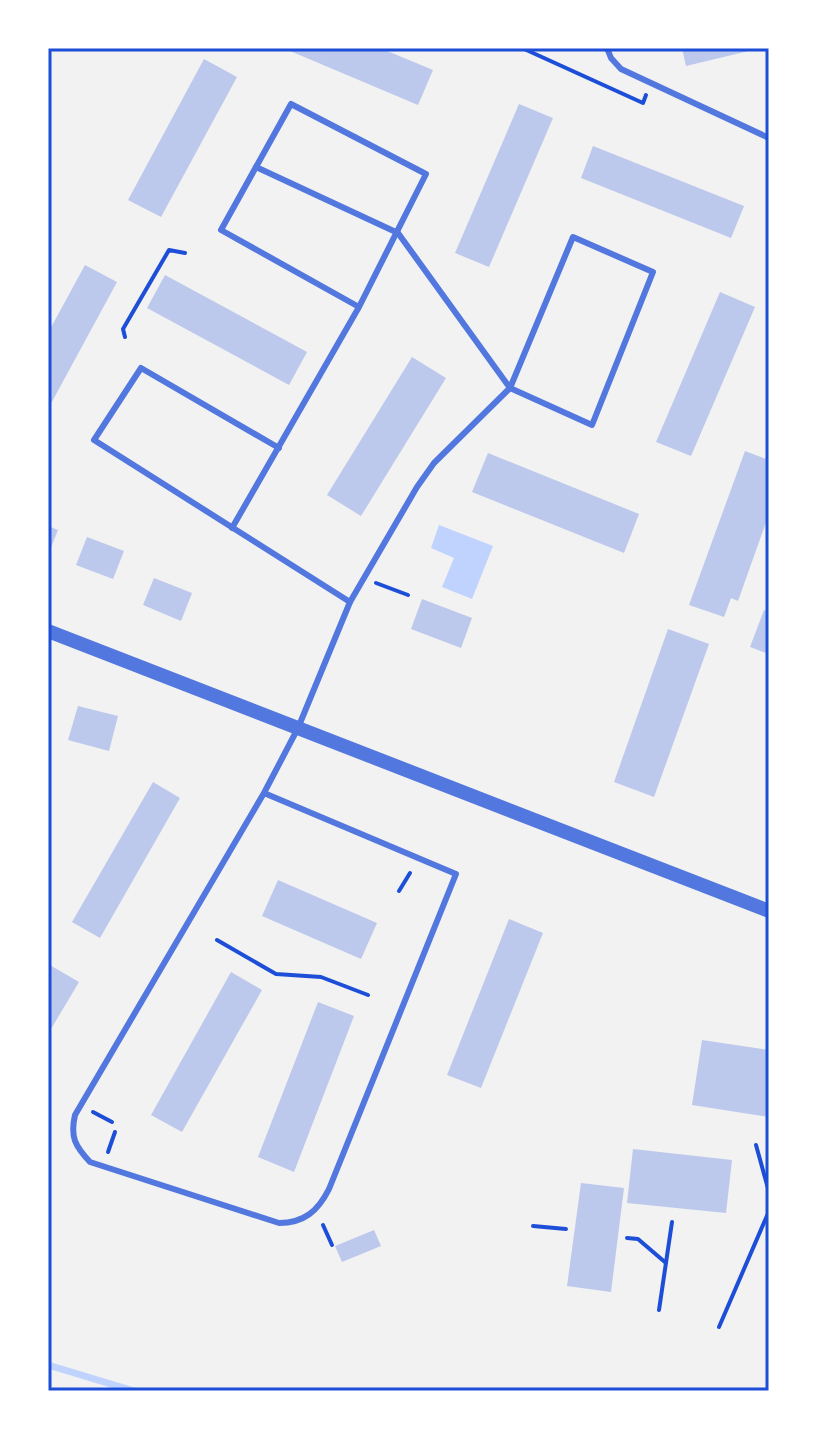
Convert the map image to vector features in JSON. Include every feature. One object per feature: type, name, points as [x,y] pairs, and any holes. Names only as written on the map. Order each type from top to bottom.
[{"type":"street","points":[[48,631],[769,911]]},
{"type":"lane","points":[[607,48],[621,69],[769,138]]},
{"type":"lane","points":[[232,528],[359,307],[426,174],[291,104],[221,230],[359,307]]},
{"type":"lane","points":[[256,167],[398,233],[510,388],[592,425],[653,272],[573,237],[510,388],[434,463],[350,602],[298,728],[264,793],[75,1115],[71,1132],[75,1147],[90,1162],[279,1223],[289,1223],[315,1211],[329,1189],[456,874],[264,793]]},
{"type":"lane","points":[[279,448],[141,368],[94,440],[350,602]]},
{"type":"path","points":[[522,48],[643,103],[650,83]]},
{"type":"path","points":[[125,337],[123,329],[169,250],[185,253]]},
{"type":"path","points":[[376,583],[408,595]]},
{"type":"path","points":[[399,891],[410,873]]},
{"type":"path","points":[[217,940],[276,974],[321,977],[368,995]]},
{"type":"path","points":[[91,1111],[112,1122]]},
{"type":"path","points":[[108,1152],[115,1132]]},
{"type":"path","points":[[756,1145],[769,1192]]},
{"type":"path","points":[[719,1327],[769,1211]]},
{"type":"path","points":[[659,1310],[672,1222]]},
{"type":"path","points":[[323,1225],[332,1245]]},
{"type":"path","points":[[533,1226],[566,1229]]},
{"type":"path","points":[[627,1238],[638,1239],[666,1263]]},
{"type":"water","points":[[439,525],[493,546],[472,599],[442,587],[454,558],[431,548]]},
{"type":"building","points":[[283,48],[380,48],[433,70],[418,105]]},
{"type":"building","points":[[682,48],[757,48],[757,49],[686,66]]},
{"type":"building","points":[[204,59],[237,77],[161,217],[128,200]]},
{"type":"building","points":[[519,104],[553,118],[489,267],[455,253]]},
{"type":"building","points":[[593,146],[744,206],[731,238],[581,178]]},
{"type":"building","points":[[85,265],[117,282],[48,409],[48,333]]},
{"type":"building","points":[[165,275],[307,352],[289,385],[147,308]]},
{"type":"building","points":[[720,292],[755,307],[691,456],[656,442]]},
{"type":"building","points":[[412,357],[446,378],[361,516],[327,495]]},
{"type":"building","points":[[745,451],[769,460],[769,514],[738,601],[731,598],[724,617],[689,605]]},
{"type":"building","points":[[488,453],[639,514],[624,553],[472,492]]},
{"type":"building","points":[[48,526],[58,530],[48,555]]},
{"type":"building","points":[[87,537],[124,551],[113,579],[76,565]]},
{"type":"building","points":[[154,578],[192,593],[181,621],[143,605]]},
{"type":"building","points":[[422,599],[472,618],[461,648],[411,629]]},
{"type":"building","points":[[764,610],[769,612],[769,654],[750,647]]},
{"type":"building","points":[[668,629],[709,644],[654,797],[614,782]]},
{"type":"building","points":[[78,706],[118,716],[109,751],[68,740]]},
{"type":"building","points":[[153,782],[180,798],[100,938],[72,922]]},
{"type":"building","points":[[278,880],[377,923],[361,959],[262,916]]},
{"type":"building","points":[[509,919],[543,933],[481,1088],[447,1075]]},
{"type":"building","points":[[48,964],[79,982],[48,1034]]},
{"type":"building","points":[[231,972],[262,990],[182,1132],[151,1115]]},
{"type":"building","points":[[318,1002],[354,1016],[294,1172],[258,1157]]},
{"type":"building","points":[[702,1040],[769,1050],[769,1117],[692,1105]]},
{"type":"building","points":[[633,1149],[732,1160],[726,1213],[627,1203]]},
{"type":"building","points":[[581,1183],[624,1188],[611,1292],[567,1286]]},
{"type":"building","points":[[374,1230],[381,1246],[342,1262],[335,1246]]},
{"type":"waterway","points":[[48,1365],[134,1391]]}]
